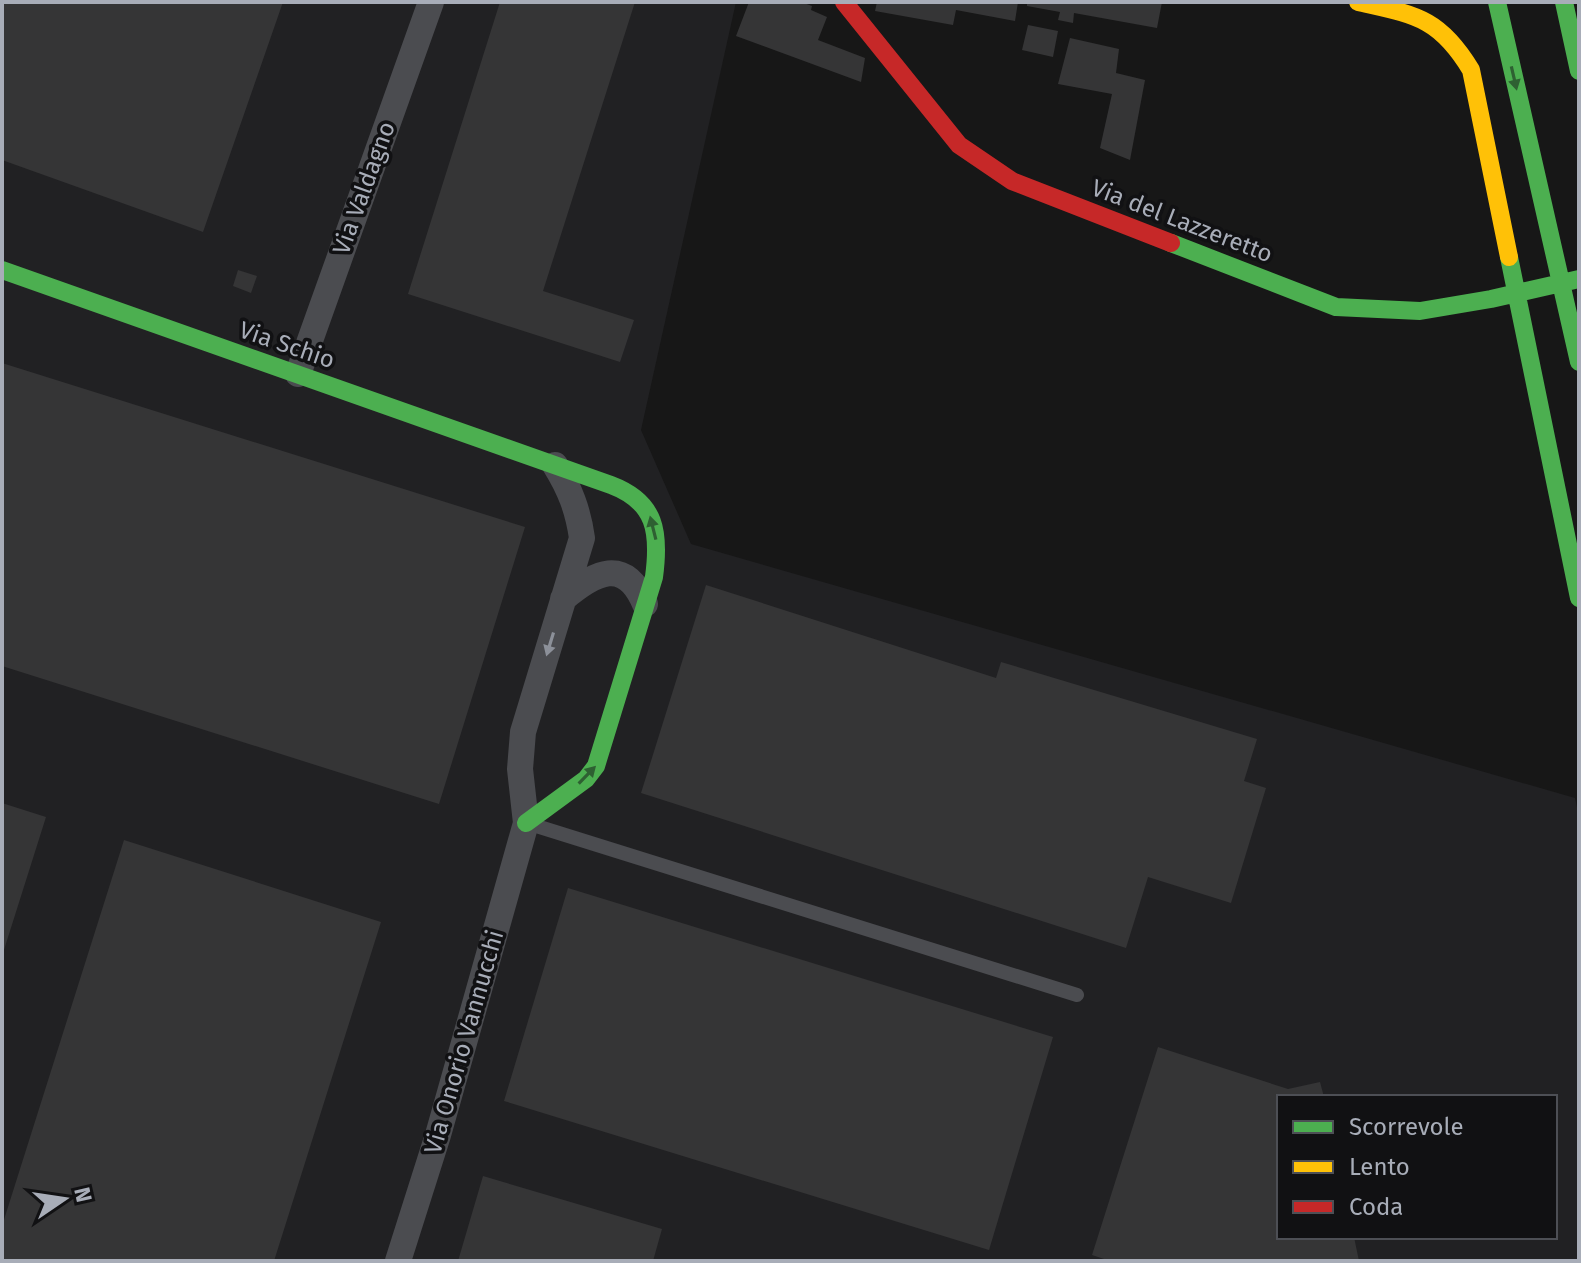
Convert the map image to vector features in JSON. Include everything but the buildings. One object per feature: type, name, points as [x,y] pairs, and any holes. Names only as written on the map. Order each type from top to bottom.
[{"type":"main road","name":"Via del Lazzeretto","points":[[844,2],[959,145],[1012,181],[1336,307],[1420,311],[1579,279]]},
{"type":"main road","points":[[1358,2],[1423,18],[1442,29],[1458,47],[1471,70],[1579,598]]},
{"type":"main road","points":[[1497,2],[1579,362]]},
{"type":"main road","points":[[1564,2],[1579,71]]},
{"type":"main road","name":"Via Schio","points":[[2,270],[555,465]]},
{"type":"main road","points":[[526,823],[586,779],[596,766],[657,556],[652,519],[644,504],[632,493],[555,465]]},
{"type":"street","name":"Via Valdagno","points":[[298,374],[431,2]]},
{"type":"street","name":"Via Onorio Vannucchi","points":[[398,1261],[440,1129],[526,823],[520,748],[582,538],[579,515],[570,490],[555,465]]},
{"type":"street","points":[[563,599],[587,581],[609,572],[628,577],[640,591],[645,604]]},
{"type":"lane","points":[[526,823],[1077,995]]},
{"type":"shaded area","points":[[2,2],[736,2],[641,430],[691,544],[1575,798],[1579,817],[1579,1261],[2,1261]]},
{"type":"traffic: fast","points":[[1497,2],[1579,362]]},
{"type":"traffic: fast","points":[[1564,2],[1579,71]]},
{"type":"traffic: fast","points":[[1171,243],[1336,307],[1420,311],[1579,279]]},
{"type":"traffic: fast","points":[[1509,257],[1579,598]]},
{"type":"traffic: fast","points":[[2,270],[611,485],[638,500],[652,520],[655,533],[654,577],[596,766],[586,779],[526,823]]},
{"type":"traffic: slow","points":[[1358,2],[1424,21],[1448,39],[1471,70],[1509,257]]},
{"type":"traffic: jam","points":[[844,2],[959,145],[1012,181],[1171,243]]}]
